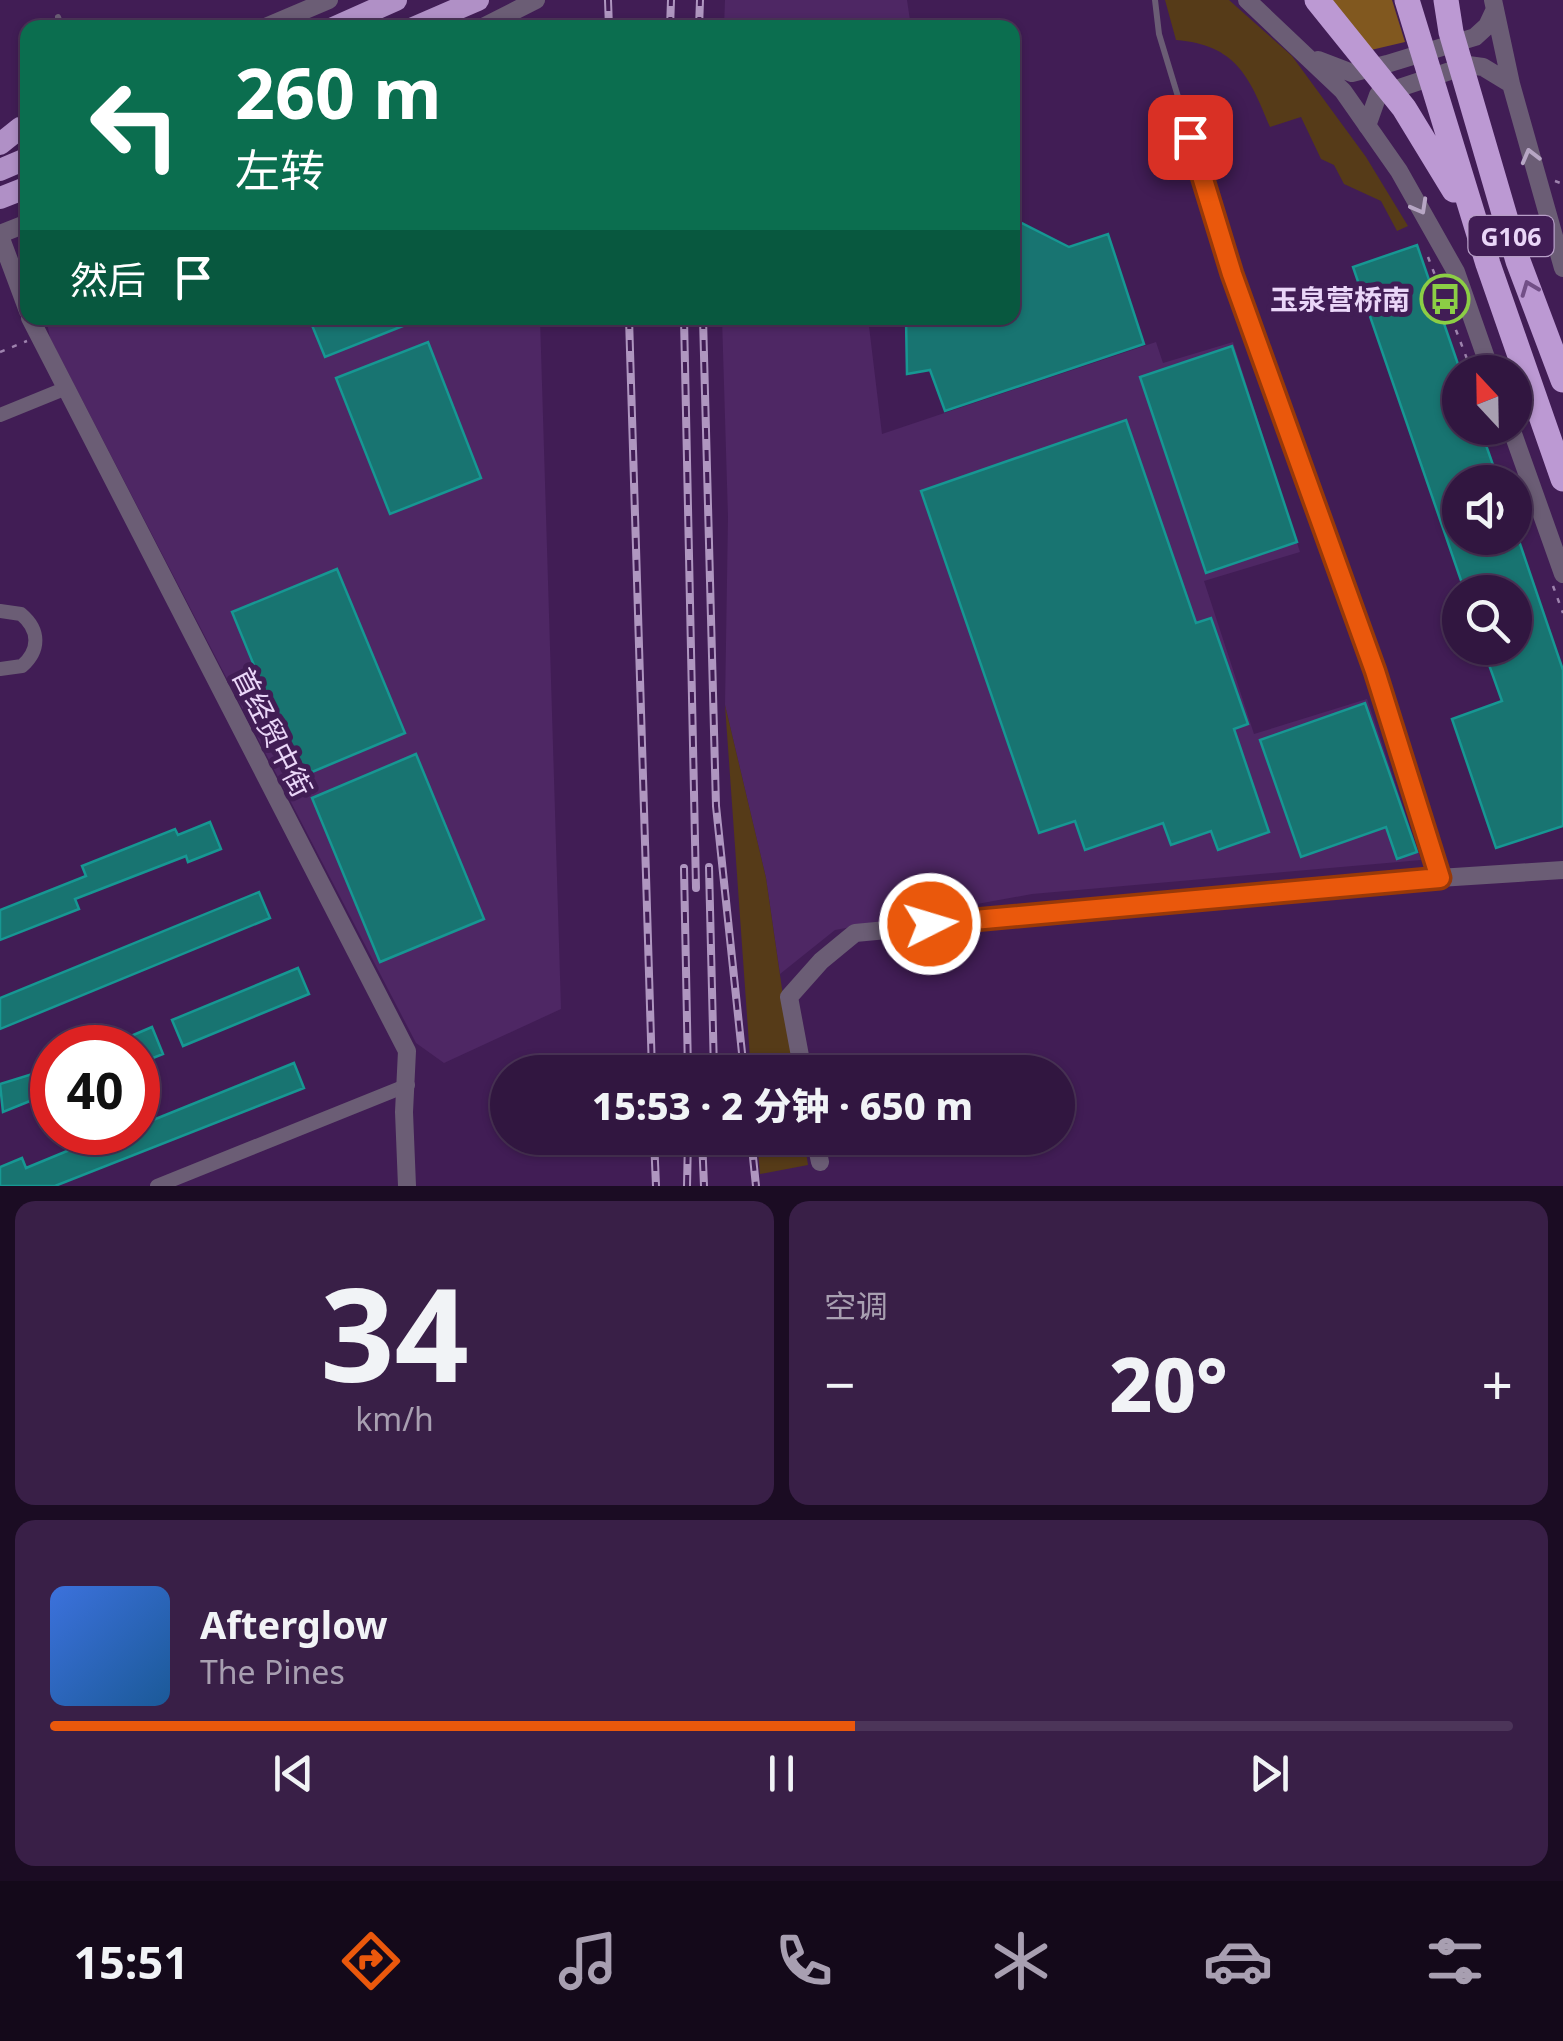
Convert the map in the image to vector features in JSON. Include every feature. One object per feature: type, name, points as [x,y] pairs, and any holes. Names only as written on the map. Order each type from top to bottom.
[{"type":"highway","points":[[351,20],[396,0]]},
{"type":"highway","points":[[432,20],[473,2],[498,0]]},
{"type":"highway","points":[[1302,0],[1337,26]]},
{"type":"highway","points":[[1317,0],[1404,108],[1444,168],[1488,264]]},
{"type":"highway","name":"G106","points":[[1407,0],[1488,264],[1563,479]]},
{"type":"highway","name":"G106","points":[[1443,0],[1518,261],[1563,380]]},
{"type":"highway","points":[[453,20],[473,2]]},
{"type":"highway","points":[[0,144],[16,129]]},
{"type":"street","points":[[282,20],[329,0]]},
{"type":"street","points":[[497,20],[536,0]]},
{"type":"street","points":[[1247,0],[1343,90],[1399,171],[1456,272],[1485,355]]},
{"type":"street","points":[[1304,53],[1352,73],[1475,37],[1487,26],[1494,4]]},
{"type":"street","points":[[1494,4],[1542,200],[1557,226],[1563,268]]},
{"type":"street","points":[[1367,126],[1378,96],[1468,66],[1483,67],[1511,84]]},
{"type":"street","points":[[1542,200],[1563,195]]},
{"type":"street","name":"首经贸中街","points":[[0,235],[20,289]]},
{"type":"street","name":"首经贸中街","points":[[33,325],[407,1052],[407,1186]]},
{"type":"street","points":[[0,415],[64,389]]},
{"type":"street","points":[[1517,445],[1563,574]]},
{"type":"street","points":[[0,611],[21,614],[35,629],[36,640],[35,650],[22,666],[0,669]]},
{"type":"street","points":[[800,1055],[789,997],[821,961],[855,933],[1563,870]]},
{"type":"street","points":[[157,1186],[408,1085]]},
{"type":"street","points":[[819,1155],[820,1162]]},
{"type":"lane","points":[[1156,0],[1159,34],[1232,274],[1375,671],[1440,878]]},
{"type":"path","points":[[1424,246],[1466,355]]},
{"type":"path","points":[[0,352],[38,337]]},
{"type":"shaded area","points":[[725,0],[907,0],[910,20],[724,20]]},
{"type":"shaded area","points":[[1165,0],[1229,0],[1292,56],[1366,157],[1408,226],[1397,231],[1381,201],[1344,184],[1334,165],[1321,159],[1301,117],[1270,127],[1247,78],[1227,56],[1196,43],[1176,40]]},
{"type":"shaded area","points":[[1329,0],[1392,0],[1405,42],[1371,50]]},
{"type":"shaded area","points":[[47,325],[540,325],[561,1009],[444,1063],[416,1043],[50,338]]},
{"type":"shaded area","points":[[722,325],[869,325],[882,434],[1156,342],[1163,363],[1233,342],[1300,552],[1204,581],[1254,734],[1367,699],[1421,860],[1032,894],[835,930],[780,974],[766,878],[725,705],[728,517]]},
{"type":"shaded area","points":[[725,705],[766,878],[792,1055],[750,1055]]},
{"type":"shaded area","points":[[758,1155],[807,1155],[808,1165],[760,1174]]},
{"type":"building","points":[[1020,222],[1069,247],[1108,234],[1144,344],[945,411],[930,370],[907,374],[906,325],[1020,325]]},
{"type":"building","points":[[1417,245],[1455,355],[1442,355],[1442,445],[1486,445],[1493,465],[1442,465],[1442,525],[1353,267]]},
{"type":"building","points":[[312,325],[405,325],[325,357]]},
{"type":"building","points":[[428,342],[481,478],[390,514],[336,378]]},
{"type":"building","points":[[1232,346],[1297,542],[1206,573],[1140,377]]},
{"type":"building","points":[[1126,420],[1196,623],[1211,618],[1248,724],[1234,729],[1269,832],[1218,850],[1211,831],[1171,845],[1163,823],[1085,850],[1075,821],[1039,833],[921,491]]},
{"type":"building","points":[[1452,555],[1524,555],[1531,575],[1459,575]]},
{"type":"building","points":[[337,569],[405,733],[300,777],[232,612]]},
{"type":"building","points":[[1532,579],[1563,670],[1563,826],[1496,848],[1452,719],[1502,701],[1489,665],[1532,665]]},
{"type":"building","points":[[1365,703],[1417,852],[1397,859],[1386,827],[1301,857],[1260,740]]},
{"type":"building","points":[[416,754],[484,919],[380,962],[312,798]]},
{"type":"building","points":[[210,822],[221,849],[188,862],[186,856],[75,899],[79,909],[0,940],[0,910],[86,876],[82,866],[175,829],[178,835]]},
{"type":"building","points":[[259,892],[270,918],[0,1029],[0,998]]},
{"type":"building","points":[[298,968],[309,994],[183,1046],[172,1020]]},
{"type":"building","points":[[294,1063],[304,1088],[160,1145],[160,1117]]},
{"type":"building","points":[[30,1075],[30,1101],[3,1112],[0,1084]]},
{"type":"building","points":[[57,1155],[134,1155],[55,1186],[0,1186],[0,1167],[22,1158],[26,1168]]},
{"type":"railway","points":[[608,0],[609,20]]},
{"type":"railway","points":[[670,20],[671,0]]},
{"type":"railway","points":[[699,20],[700,0]]},
{"type":"railway","points":[[629,325],[651,1055]]},
{"type":"railway","points":[[684,325],[696,888]]},
{"type":"railway","points":[[703,325],[716,806],[742,1055]]},
{"type":"railway","points":[[709,867],[714,1055]]},
{"type":"railway","points":[[684,868],[688,1055]]},
{"type":"railway","points":[[655,1155],[656,1186]]},
{"type":"railway","points":[[687,1186],[688,1155]]},
{"type":"railway","points":[[703,1155],[704,1186]]},
{"type":"railway","points":[[753,1155],[756,1186]]},
{"type":"place","name":"玉泉营桥南","points":[[1445,299]]},
{"type":"route","points":[[930,924],[1440,878],[1375,671],[1232,274],[1190,137]]}]
